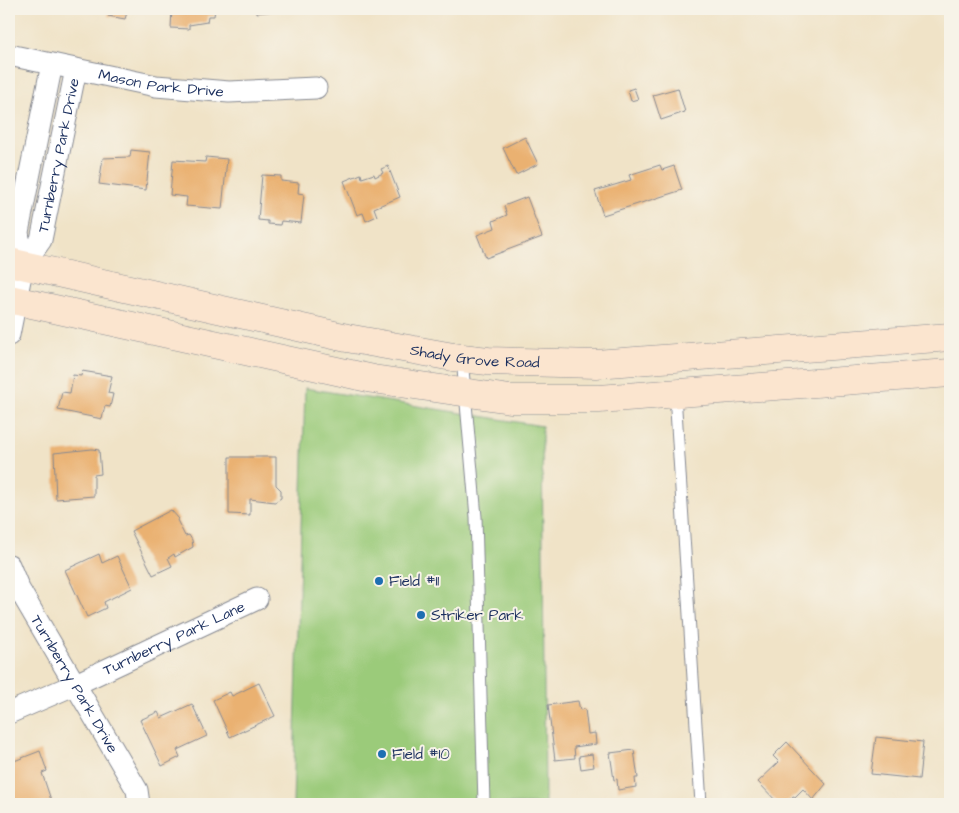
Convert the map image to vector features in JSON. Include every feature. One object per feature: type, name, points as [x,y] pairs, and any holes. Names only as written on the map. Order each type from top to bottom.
[{"type":"main road","name":"Shady Grove Road","points":[[16,264],[347,338],[462,358],[525,363],[596,364],[950,337]]},
{"type":"main road","points":[[12,299],[373,380],[510,399],[554,400],[675,394],[950,373]]},
{"type":"street","name":"Mason Park Drive","points":[[9,55],[156,86],[229,92],[316,88]]},
{"type":"street","name":"Turnberry Park Drive","points":[[9,335],[18,232],[52,64]]},
{"type":"street","name":"Turnberry Park Drive","points":[[16,264],[41,240],[76,69]]},
{"type":"street","name":"Turnberry Park Drive","points":[[9,564],[19,589],[136,790],[140,804]]},
{"type":"street","name":"Turnberry Park Lane","points":[[9,713],[76,684],[257,599]]},
{"type":"lane","points":[[462,358],[476,517],[484,804]]},
{"type":"lane","points":[[675,394],[701,804]]},
{"type":"green space","name":"Striker Park","points":[[305,388],[542,426],[545,804],[293,804]]},
{"type":"building","points":[[109,9],[128,9],[125,19],[108,16]]},
{"type":"building","points":[[172,9],[215,9],[214,16],[208,16],[207,22],[189,25],[189,29],[171,28]]},
{"type":"building","points":[[255,9],[276,9],[276,11],[256,13]]},
{"type":"building","points":[[634,88],[638,99],[631,101],[628,90]]},
{"type":"building","points":[[678,88],[685,112],[661,120],[653,95]]},
{"type":"building","points":[[525,137],[538,164],[516,175],[503,148]]},
{"type":"building","points":[[131,150],[150,152],[146,190],[99,184],[103,158],[130,157]]},
{"type":"building","points":[[206,157],[227,159],[222,209],[186,206],[187,197],[170,195],[173,160],[205,162]]},
{"type":"building","points":[[660,165],[662,170],[674,166],[682,190],[603,215],[595,191],[631,180],[629,175]]},
{"type":"building","points":[[388,166],[400,197],[374,208],[377,216],[366,221],[363,213],[357,215],[344,181],[361,174],[362,178],[374,174],[375,177],[383,173],[381,169]]},
{"type":"building","points":[[262,175],[281,176],[281,181],[299,183],[298,193],[304,194],[301,223],[281,221],[280,225],[268,224],[268,221],[258,220]]},
{"type":"building","points":[[527,197],[542,237],[486,258],[477,235],[495,228],[493,221],[507,215],[504,206]]},
{"type":"building","points":[[82,371],[112,376],[108,393],[113,394],[110,407],[105,406],[102,419],[58,410],[62,392],[70,393],[73,375],[81,376]]},
{"type":"building","points":[[99,450],[101,474],[94,475],[94,496],[56,499],[54,453]]},
{"type":"building","points":[[229,457],[276,457],[276,485],[281,490],[281,498],[275,502],[250,499],[250,515],[229,514]]},
{"type":"building","points":[[171,510],[179,519],[177,520],[185,536],[189,535],[192,540],[193,547],[175,557],[174,554],[168,558],[172,566],[153,575],[131,531]]},
{"type":"building","points":[[99,554],[102,563],[117,556],[132,588],[104,602],[106,608],[87,617],[65,570]]},
{"type":"building","points":[[259,683],[275,716],[230,737],[213,700],[230,692],[232,696]]},
{"type":"building","points":[[578,701],[580,710],[585,709],[588,734],[595,733],[596,744],[574,747],[575,758],[555,760],[548,705]]},
{"type":"building","points":[[192,704],[207,736],[177,750],[180,757],[162,766],[140,720],[158,712],[161,718]]},
{"type":"building","points":[[876,737],[923,742],[919,779],[871,774]]},
{"type":"building","points":[[787,742],[826,784],[813,800],[803,789],[795,797],[793,796],[788,801],[779,804],[758,782],[779,762],[773,756]]},
{"type":"building","points":[[634,750],[638,778],[635,778],[636,787],[618,790],[617,779],[614,780],[610,753]]},
{"type":"building","points":[[40,751],[47,771],[42,773],[52,803],[15,804],[9,788],[9,763]]},
{"type":"building","points":[[592,754],[594,767],[581,769],[579,756]]},
{"type":"place","name":"Field #11","points":[[379,581]]},
{"type":"place","name":"Striker Park","points":[[421,615]]},
{"type":"place","name":"Field #10","points":[[382,754]]}]
